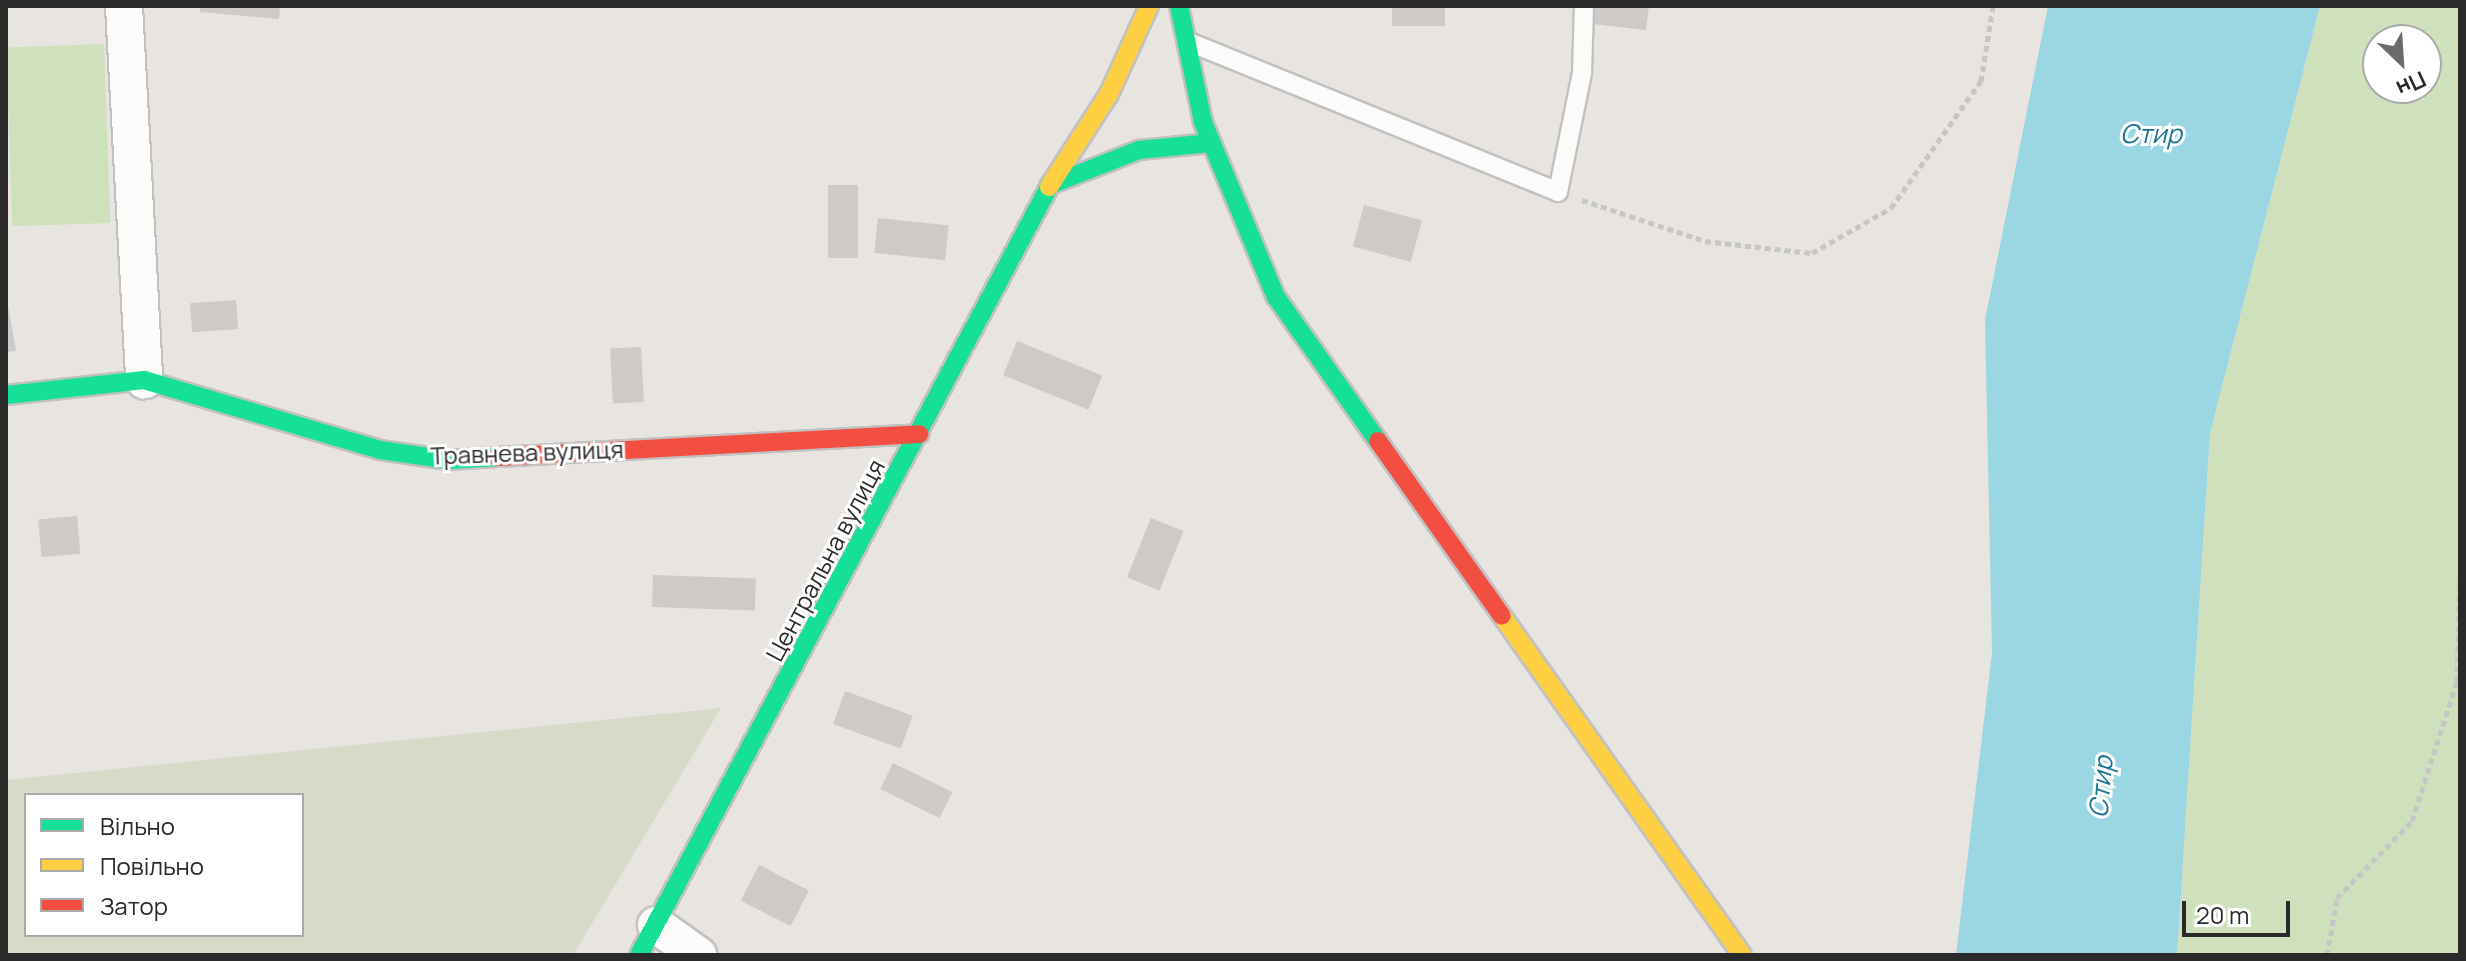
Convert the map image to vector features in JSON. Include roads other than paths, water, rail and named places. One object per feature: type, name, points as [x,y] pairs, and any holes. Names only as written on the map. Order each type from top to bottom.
[{"type":"street","points":[[124,6],[144,380]]},
{"type":"street","name":"Центральна вулиця","points":[[647,940],[1050,185],[1109,94],[1149,6]]},
{"type":"street","points":[[1179,6],[1183,40],[1211,143],[1276,297],[1538,661],[1742,955]]},
{"type":"street","points":[[1050,185],[1139,150],[1211,143]]},
{"type":"street","name":"Травнева вулиця","points":[[6,395],[144,380],[380,450],[449,460],[919,434]]},
{"type":"street","points":[[647,940],[698,955]]},
{"type":"lane","points":[[1183,40],[1558,192],[1582,73],[1584,6]]},
{"type":"water","name":"Стир","points":[[2048,6],[2320,6],[2210,433],[2177,955],[1956,955],[1992,653],[1985,320]]}]
